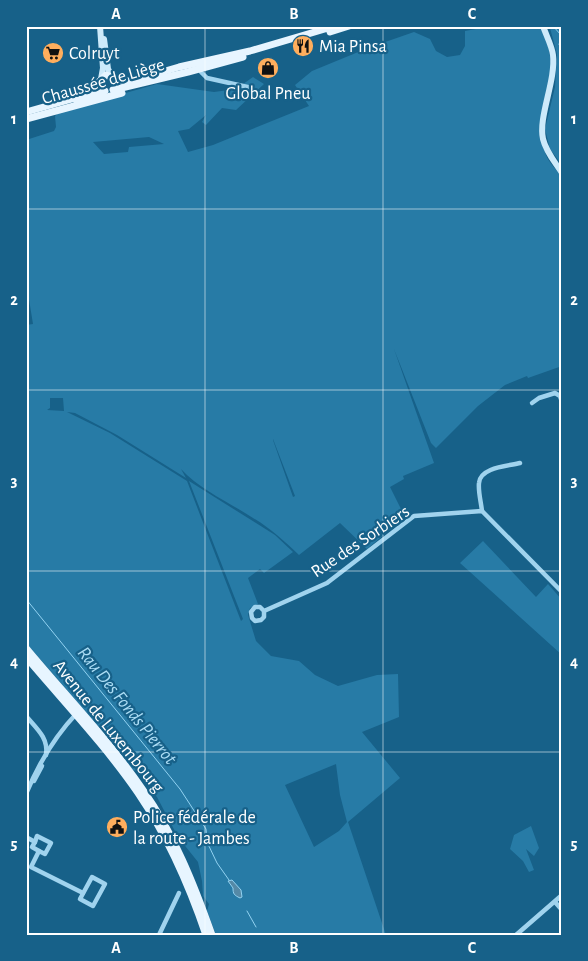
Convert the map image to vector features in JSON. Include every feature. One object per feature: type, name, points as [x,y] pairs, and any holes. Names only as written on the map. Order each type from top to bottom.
[{"type":"main road","name":"Chaussée de Liège","points":[[39,115],[153,84],[202,65],[335,26]]},
{"type":"main road","name":"Chaussée de Liège","points":[[114,78],[125,82],[131,81],[202,65],[349,26]]},
{"type":"main road","name":"Chaussée de Liège","points":[[26,119],[109,91],[188,72]]},
{"type":"main road","points":[[108,75],[114,78],[116,85],[109,91],[100,87],[100,81],[108,75]]},
{"type":"main road","name":"Chaussée de Liège","points":[[26,112],[72,98],[90,90],[100,81]]},
{"type":"main road","name":"Avenue de Luxembourg","points":[[26,648],[127,777],[160,828],[184,877],[206,935]]},
{"type":"main road","name":"Avenue de Luxembourg","points":[[26,657],[131,773],[165,825],[192,880],[212,935]]},
{"type":"street","points":[[543,26],[553,54],[553,69],[543,126],[543,138],[548,152],[562,173]]},
{"type":"street","points":[[100,27],[108,69],[114,78]]},
{"type":"street","points":[[100,27],[103,68],[100,81]]},
{"type":"street","points":[[105,50],[117,74],[131,81]]},
{"type":"street","points":[[202,65],[201,72],[207,78],[252,88]]},
{"type":"street","points":[[532,403],[551,393],[561,395],[562,402]]},
{"type":"street","points":[[520,463],[487,471],[482,475],[478,482],[482,511],[562,592]]},
{"type":"street","name":"Rue des Sorbiers","points":[[264,611],[327,583],[414,516],[482,511]]},
{"type":"street","points":[[45,759],[77,713]]},
{"type":"street","points":[[26,716],[45,739],[48,747],[41,771],[26,793]]},
{"type":"street","points":[[37,836],[51,842],[45,854],[32,847],[35,842],[37,836]]},
{"type":"street","points":[[26,837],[35,842]]},
{"type":"street","points":[[39,851],[31,867],[83,893]]},
{"type":"street","points":[[92,877],[105,884],[93,906],[80,900],[83,893],[92,877]]},
{"type":"street","points":[[159,935],[179,893]]},
{"type":"street","points":[[516,935],[562,896]]},
{"type":"street","points":[[555,902],[562,910]]},
{"type":"shaded area","points":[[492,26],[540,26],[549,48],[549,81],[541,130],[542,143],[546,155],[562,177],[562,366],[528,378],[527,376],[505,385],[478,406],[436,448],[431,443],[394,349],[434,463],[403,476],[404,479],[390,487],[405,517],[367,549],[340,523],[299,555],[265,526],[206,490],[181,469],[186,478],[117,435],[75,413],[67,412],[110,433],[187,481],[241,621],[243,619],[189,481],[275,535],[293,552],[264,573],[260,569],[248,578],[258,604],[250,608],[248,615],[256,641],[271,656],[299,661],[315,675],[338,686],[377,675],[398,674],[399,717],[362,732],[400,778],[348,822],[386,935],[216,935],[207,911],[209,904],[203,896],[198,862],[178,837],[157,797],[140,772],[133,770],[115,745],[26,643],[26,325],[33,324],[26,281],[26,140],[54,131],[56,127],[55,116],[59,112],[157,84],[214,92],[236,89],[253,77],[264,84],[236,110],[222,108],[206,125],[202,122],[206,115],[189,129],[178,131],[188,152],[213,145],[309,106],[295,85],[312,71],[414,32],[430,39],[436,51],[447,57],[460,55],[465,46],[465,31]],"holes":[[[149,137],[164,144],[129,147],[128,152],[104,154],[93,142]],[[50,398],[63,398],[64,411],[47,410],[50,408]],[[273,439],[295,496],[293,497]],[[336,764],[340,795],[347,822],[339,831],[314,847],[285,785]]]},
{"type":"shaded area","points":[[562,26],[562,165],[550,149],[545,129],[555,87],[557,54],[550,28]]},
{"type":"shaded area","points":[[483,541],[536,597],[548,584],[562,600],[562,655],[460,563]]},
{"type":"shaded area","points":[[531,826],[539,848],[534,856],[526,849],[534,870],[529,872],[523,861],[510,849],[514,835]]},
{"type":"shaded area","points":[[232,880],[241,890],[242,897],[240,898],[234,894],[233,888],[228,881]]},
{"type":"waterway","points":[[553,26],[561,35],[559,45],[562,48]]},
{"type":"waterway","name":"Rau Des Fonds Pierrot","points":[[26,599],[180,789],[206,829],[207,842],[217,863],[229,880]]},
{"type":"waterway","points":[[247,911],[256,927]]},
{"type":"place","name":"Mia Pinsa","points":[[303,46]]},
{"type":"place","name":"Colruyt","points":[[53,53]]},
{"type":"place","name":"Global Pneu","points":[[268,68]]},
{"type":"place","name":"Police fédérale de la route - Jambes","points":[[117,827]]}]
